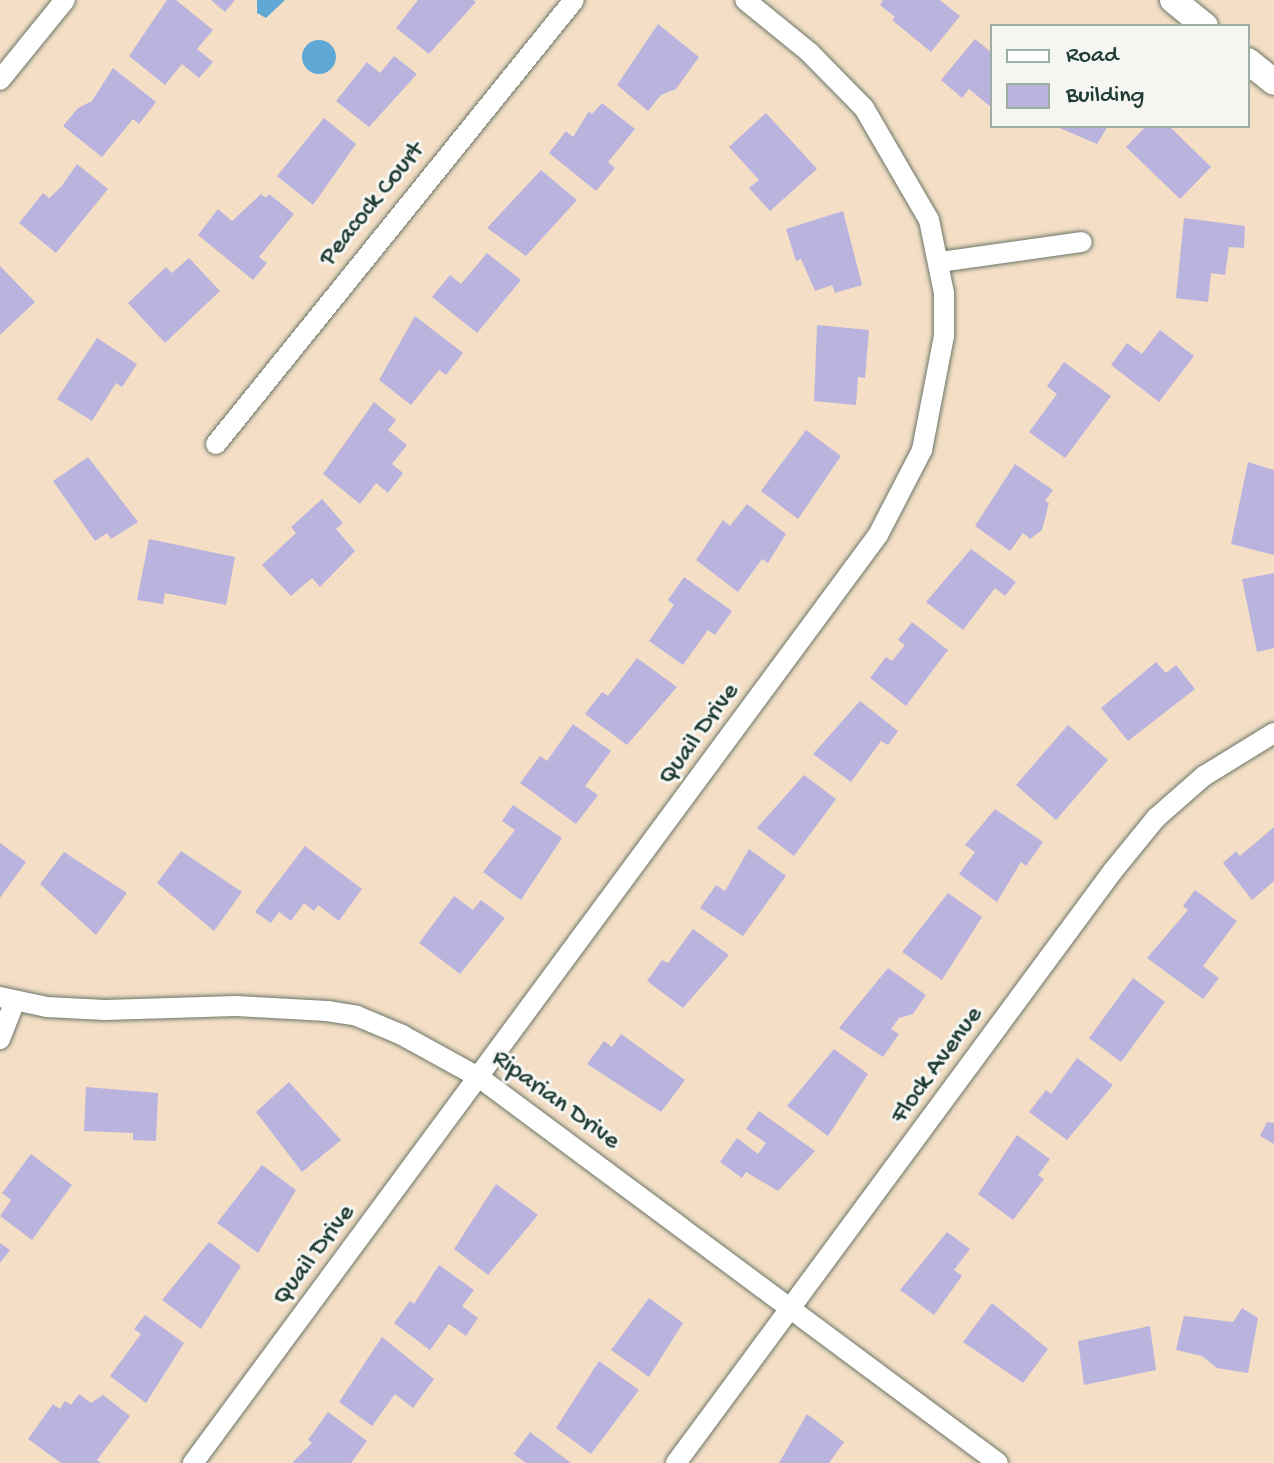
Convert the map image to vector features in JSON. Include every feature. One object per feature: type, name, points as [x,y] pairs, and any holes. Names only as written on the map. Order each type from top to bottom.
[{"type":"street","points":[[0,80],[65,0]]},
{"type":"street","name":"Peacock Court","points":[[216,444],[574,0]]},
{"type":"street","name":"Quail Drive","points":[[193,1463],[480,1078],[878,535],[904,493],[935,401],[944,336],[940,262],[929,220],[864,108],[809,52],[745,0]]},
{"type":"street","points":[[1173,0],[1203,24]]},
{"type":"street","points":[[1250,63],[1274,82]]},
{"type":"street","points":[[940,262],[1082,242]]},
{"type":"street","name":"Flock Avenue","points":[[676,1463],[1156,818],[1204,776],[1274,733]]},
{"type":"street","points":[[0,1039],[7,999]]},
{"type":"street","name":"Riparian Drive","points":[[7,999],[105,1010],[236,1006],[327,1011],[357,1016],[402,1035],[480,1078],[998,1463]]},
{"type":"water","points":[[257,0],[285,0],[266,18],[257,13]]},
{"type":"water","points":[[319,40],[331,45],[336,57],[331,69],[319,74],[307,69],[302,57],[307,45]]},
{"type":"building","points":[[167,0],[176,0],[213,30],[197,49],[213,62],[199,78],[182,64],[165,85],[129,56]]},
{"type":"building","points":[[211,0],[235,0],[225,12]]},
{"type":"building","points":[[418,0],[476,2],[429,54],[396,28]]},
{"type":"building","points":[[883,0],[940,0],[960,16],[931,52],[892,20],[895,17],[880,5]]},
{"type":"building","points":[[658,24],[699,57],[676,89],[661,95],[648,111],[617,85]]},
{"type":"building","points":[[975,39],[990,51],[990,106],[969,89],[962,98],[941,80]]},
{"type":"building","points":[[394,56],[417,74],[369,127],[336,101],[367,62],[380,73]]},
{"type":"building","points":[[113,68],[156,102],[139,124],[133,119],[102,157],[63,126],[78,108],[92,101]]},
{"type":"building","points":[[602,103],[635,129],[608,162],[615,168],[596,191],[549,153],[566,131],[573,137],[589,111],[592,114]]},
{"type":"building","points":[[766,113],[817,169],[770,211],[749,188],[759,180],[729,147]]},
{"type":"building","points":[[324,118],[356,144],[313,205],[277,176]]},
{"type":"building","points":[[1060,128],[1107,128],[1097,144]]},
{"type":"building","points":[[1144,128],[1171,128],[1211,167],[1180,199],[1126,147]]},
{"type":"building","points":[[77,164],[108,189],[56,253],[19,223],[43,193],[49,198],[61,187]]},
{"type":"building","points":[[541,170],[577,200],[526,256],[487,228]]},
{"type":"building","points":[[261,194],[266,198],[269,194],[294,214],[259,257],[267,263],[253,280],[198,235],[218,209],[232,221]]},
{"type":"building","points":[[843,211],[862,285],[835,293],[832,285],[815,291],[801,259],[796,261],[786,229]]},
{"type":"building","points":[[1184,218],[1245,226],[1244,248],[1229,247],[1225,275],[1211,273],[1208,302],[1176,298]]},
{"type":"building","points":[[487,253],[521,280],[477,333],[432,297],[450,275],[461,284]]},
{"type":"building","points":[[189,258],[220,291],[165,343],[128,303],[166,267],[172,273]]},
{"type":"building","points":[[0,266],[35,302],[0,335]]},
{"type":"building","points":[[415,316],[463,353],[446,375],[439,370],[411,405],[379,380]]},
{"type":"building","points":[[817,325],[869,330],[865,378],[858,377],[856,405],[814,401]]},
{"type":"building","points":[[1160,330],[1194,356],[1159,402],[1111,365],[1127,343],[1142,354]]},
{"type":"building","points":[[97,338],[137,364],[122,387],[116,383],[92,421],[57,399]]},
{"type":"building","points":[[1064,362],[1111,396],[1065,458],[1029,432],[1057,394],[1047,386]]},
{"type":"building","points":[[374,402],[396,420],[388,430],[407,445],[392,464],[403,473],[388,493],[376,483],[360,504],[323,474]]},
{"type":"building","points":[[806,430],[841,456],[798,519],[761,491]]},
{"type":"building","points":[[88,457],[138,522],[111,539],[107,533],[95,541],[53,481]]},
{"type":"building","points":[[1248,462],[1274,470],[1274,555],[1231,544]]},
{"type":"building","points":[[1015,464],[1053,490],[1045,501],[1049,503],[1042,530],[1030,539],[1023,533],[1010,551],[975,526]]},
{"type":"building","points":[[322,499],[343,523],[336,529],[355,551],[320,587],[312,578],[291,596],[262,565],[296,533],[291,527]]},
{"type":"building","points":[[747,504],[786,534],[768,563],[762,559],[738,592],[696,560],[723,520],[730,526]]},
{"type":"building","points":[[149,539],[235,557],[226,605],[165,593],[163,604],[137,600]]},
{"type":"building","points":[[971,549],[1016,582],[1005,596],[995,588],[963,630],[926,602]]},
{"type":"building","points":[[1274,573],[1274,648],[1257,652],[1242,579]]},
{"type":"building","points":[[684,577],[732,611],[715,635],[708,630],[683,665],[649,641],[674,605],[668,600]]},
{"type":"building","points":[[912,622],[948,650],[906,706],[870,678],[886,657],[892,661],[905,645],[898,640]]},
{"type":"building","points":[[637,658],[677,687],[627,745],[585,714],[602,692],[608,696]]},
{"type":"building","points":[[1156,662],[1166,673],[1176,665],[1195,689],[1128,741],[1101,708]]},
{"type":"building","points":[[860,701],[898,731],[888,745],[881,741],[851,782],[813,754]]},
{"type":"building","points":[[573,724],[611,751],[585,786],[598,795],[576,824],[520,783],[540,756],[547,761]]},
{"type":"building","points":[[1068,725],[1108,760],[1056,820],[1016,785]]},
{"type":"building","points":[[804,775],[836,799],[794,856],[757,828]]},
{"type":"building","points":[[513,805],[562,838],[521,900],[483,872],[515,830],[502,821]]},
{"type":"building","points":[[995,809],[1043,842],[1026,866],[1021,862],[997,902],[959,874],[975,852],[965,845]]},
{"type":"building","points":[[1274,827],[1274,881],[1252,900],[1223,863],[1236,851],[1240,856]]},
{"type":"building","points":[[0,843],[26,862],[0,898]]},
{"type":"building","points":[[305,846],[362,889],[339,921],[318,905],[314,911],[304,903],[291,921],[279,912],[271,923],[255,912]]},
{"type":"building","points":[[749,849],[786,876],[743,936],[700,908],[716,885],[725,891]]},
{"type":"building","points":[[181,851],[242,892],[214,931],[157,883]]},
{"type":"building","points":[[64,852],[127,893],[96,935],[40,884]]},
{"type":"building","points":[[1195,890],[1237,921],[1203,966],[1219,978],[1203,999],[1147,958],[1188,910],[1183,906]]},
{"type":"building","points":[[948,893],[982,917],[942,980],[902,952]]},
{"type":"building","points":[[454,896],[473,910],[481,900],[505,918],[460,974],[419,943]]},
{"type":"building","points":[[693,929],[729,955],[683,1008],[647,981],[662,960],[668,963]]},
{"type":"building","points":[[888,968],[926,995],[913,1014],[899,1018],[891,1029],[899,1034],[883,1057],[839,1028]]},
{"type":"building","points":[[1133,978],[1165,1002],[1121,1062],[1089,1038]]},
{"type":"building","points":[[621,1034],[685,1080],[661,1112],[587,1064],[604,1041],[612,1047]]},
{"type":"building","points":[[834,1049],[868,1074],[828,1136],[787,1106]]},
{"type":"building","points":[[1077,1058],[1113,1085],[1067,1140],[1029,1112],[1046,1090],[1051,1094]]},
{"type":"building","points":[[289,1082],[341,1140],[302,1172],[256,1112]]},
{"type":"building","points":[[86,1087],[158,1093],[156,1141],[133,1140],[133,1133],[84,1131]]},
{"type":"building","points":[[759,1111],[815,1151],[778,1191],[746,1172],[742,1178],[720,1162],[737,1138],[758,1154],[766,1143],[746,1129]]},
{"type":"building","points":[[1267,1122],[1274,1123],[1274,1144],[1260,1136]]},
{"type":"building","points":[[1017,1135],[1050,1159],[1038,1175],[1044,1179],[1013,1220],[978,1194]]},
{"type":"building","points":[[31,1154],[72,1185],[32,1240],[0,1216],[11,1200],[2,1193]]},
{"type":"building","points":[[262,1165],[296,1190],[258,1253],[217,1223]]},
{"type":"building","points":[[496,1184],[538,1215],[488,1275],[454,1249]]},
{"type":"building","points":[[947,1232],[970,1249],[954,1270],[962,1276],[934,1315],[900,1290]]},
{"type":"building","points":[[209,1242],[241,1266],[201,1329],[162,1300]]},
{"type":"building","points":[[0,1243],[10,1250],[0,1263]]},
{"type":"building","points":[[439,1265],[474,1290],[462,1306],[478,1318],[466,1336],[449,1324],[430,1350],[394,1323],[410,1301],[414,1304]]},
{"type":"building","points":[[649,1298],[683,1323],[649,1377],[611,1350]]},
{"type":"building","points":[[992,1303],[1048,1349],[1023,1383],[963,1342]]},
{"type":"building","points":[[1242,1308],[1258,1318],[1248,1373],[1217,1368],[1202,1356],[1176,1350],[1184,1316],[1233,1322]]},
{"type":"building","points":[[145,1315],[184,1343],[146,1403],[110,1376],[141,1334],[134,1329]]},
{"type":"building","points":[[1150,1326],[1156,1370],[1084,1385],[1078,1341]]},
{"type":"building","points":[[382,1337],[434,1379],[413,1408],[395,1394],[372,1426],[339,1402]]},
{"type":"building","points":[[599,1361],[639,1390],[591,1454],[556,1428]]},
{"type":"building","points":[[79,1394],[91,1403],[103,1395],[130,1416],[97,1460],[101,1463],[61,1463],[28,1439],[53,1404],[60,1409],[65,1401],[71,1405]]},
{"type":"building","points":[[328,1412],[367,1441],[351,1463],[292,1463],[312,1443],[308,1440]]},
{"type":"building","points":[[807,1414],[844,1442],[829,1463],[779,1463]]},
{"type":"building","points":[[530,1432],[571,1463],[526,1463],[514,1454]]}]
